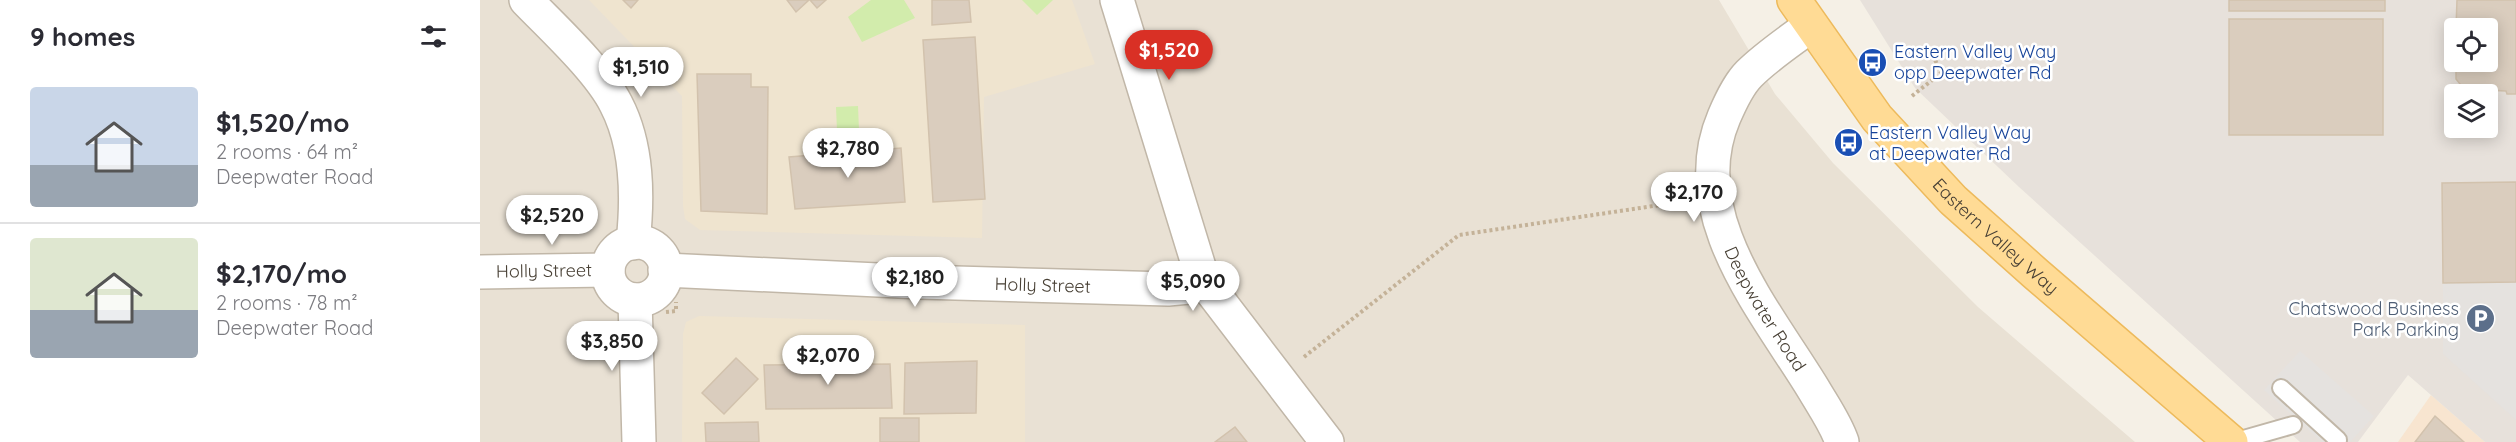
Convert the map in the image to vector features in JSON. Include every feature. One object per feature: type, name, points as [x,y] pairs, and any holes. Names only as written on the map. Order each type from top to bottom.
[{"type":"main road","name":"Eastern Valley Way","points":[[1802,13],[1877,118],[1953,200],[2232,442]]},
{"type":"street","points":[[526,0],[586,64],[615,102],[629,141],[634,172],[636,205],[633,243]]},
{"type":"street","points":[[1117,0],[1203,280],[1327,442]]},
{"type":"street","name":"Deepwater Road","points":[[1802,13],[1748,74],[1730,103],[1716,135],[1712,173],[1716,206],[1732,253],[1752,292],[1825,409],[1842,442]]},
{"type":"street","points":[[633,243],[643,243],[659,253],[671,284],[664,279],[654,295],[635,300],[626,298],[612,287],[608,270],[609,262],[618,249],[633,243]]},
{"type":"street","name":"Holly Street","points":[[480,272],[608,270]]},
{"type":"street","name":"Holly Street","points":[[671,284],[931,283],[1168,289],[1189,287],[1203,280]]},
{"type":"street","points":[[635,300],[639,442]]},
{"type":"lane","points":[[2281,388],[2338,440]]},
{"type":"lane","points":[[2289,442],[2293,425],[2306,411]]},
{"type":"lane","points":[[2232,442],[2293,425]]},
{"type":"path","points":[[1912,96],[1941,73],[1932,51]]},
{"type":"path","points":[[1304,357],[1459,235],[1688,200]]},
{"type":"path","points":[[665,312],[676,311],[671,284]]},
{"type":"shaded area","points":[[480,0],[1719,0],[1775,94],[1833,163],[1978,307],[2135,442],[480,442]]},
{"type":"shaded area","points":[[589,0],[1072,0],[1095,64],[984,97],[982,238],[700,230],[685,219],[683,206],[682,96]]},
{"type":"shaded area","points":[[1860,0],[2516,0],[2516,442],[2485,442],[2408,375],[2358,442],[2300,442],[2019,187],[1915,88]]},
{"type":"shaded area","name":"Chatswood Business Park Parking","points":[[2516,282],[2516,420],[2443,354],[2443,283]]},
{"type":"shaded area","points":[[699,316],[1025,325],[1025,442],[682,442],[683,334],[686,322]]},
{"type":"shaded area","points":[[2300,351],[2374,416],[2350,442],[2322,442],[2264,390]]},
{"type":"shaded area","points":[[2431,395],[2485,442],[2398,442]]},
{"type":"green space","points":[[871,0],[904,0],[915,18],[862,42],[848,17]]},
{"type":"green space","points":[[1022,0],[1053,0],[1037,15]]},
{"type":"green space","points":[[858,106],[859,130],[837,131],[836,107]]},
{"type":"building","points":[[623,0],[638,0],[631,8]]},
{"type":"building","points":[[787,0],[809,0],[796,12]]},
{"type":"building","points":[[810,0],[826,0],[817,8]]},
{"type":"building","points":[[932,0],[969,0],[971,22],[932,25]]},
{"type":"building","points":[[2229,0],[2385,0],[2385,11],[2229,11]]},
{"type":"building","points":[[2457,0],[2516,0],[2516,94],[2498,91],[2498,84],[2460,84],[2456,79],[2456,72],[2498,72],[2498,18],[2456,18]]},
{"type":"building","points":[[2229,19],[2383,19],[2383,135],[2229,135]]},
{"type":"building","points":[[975,37],[985,199],[933,202],[923,40]]},
{"type":"building","points":[[697,74],[751,74],[751,87],[768,87],[767,214],[701,211]]},
{"type":"building","points":[[901,148],[905,202],[795,209],[789,157]]},
{"type":"building","points":[[2516,182],[2516,282],[2443,283],[2442,183]]},
{"type":"building","points":[[736,358],[758,379],[724,414],[702,393]]},
{"type":"building","points":[[977,361],[976,413],[904,414],[905,363]]},
{"type":"building","points":[[890,364],[892,408],[766,409],[764,365]]},
{"type":"building","points":[[2435,416],[2464,442],[2415,442]]},
{"type":"building","points":[[880,418],[919,418],[919,442],[880,442]]},
{"type":"building","points":[[758,422],[759,442],[706,442],[705,423]]},
{"type":"building","points":[[1235,427],[1247,442],[1215,442]]},
{"type":"place","name":"Eastern Valley Way opp Deepwater Rd","points":[[1873,62]]},
{"type":"place","name":"Eastern Valley Way at Deepwater Rd","points":[[1848,143]]},
{"type":"place","name":"Chatswood Business Park Parking","points":[[2480,319]]}]
